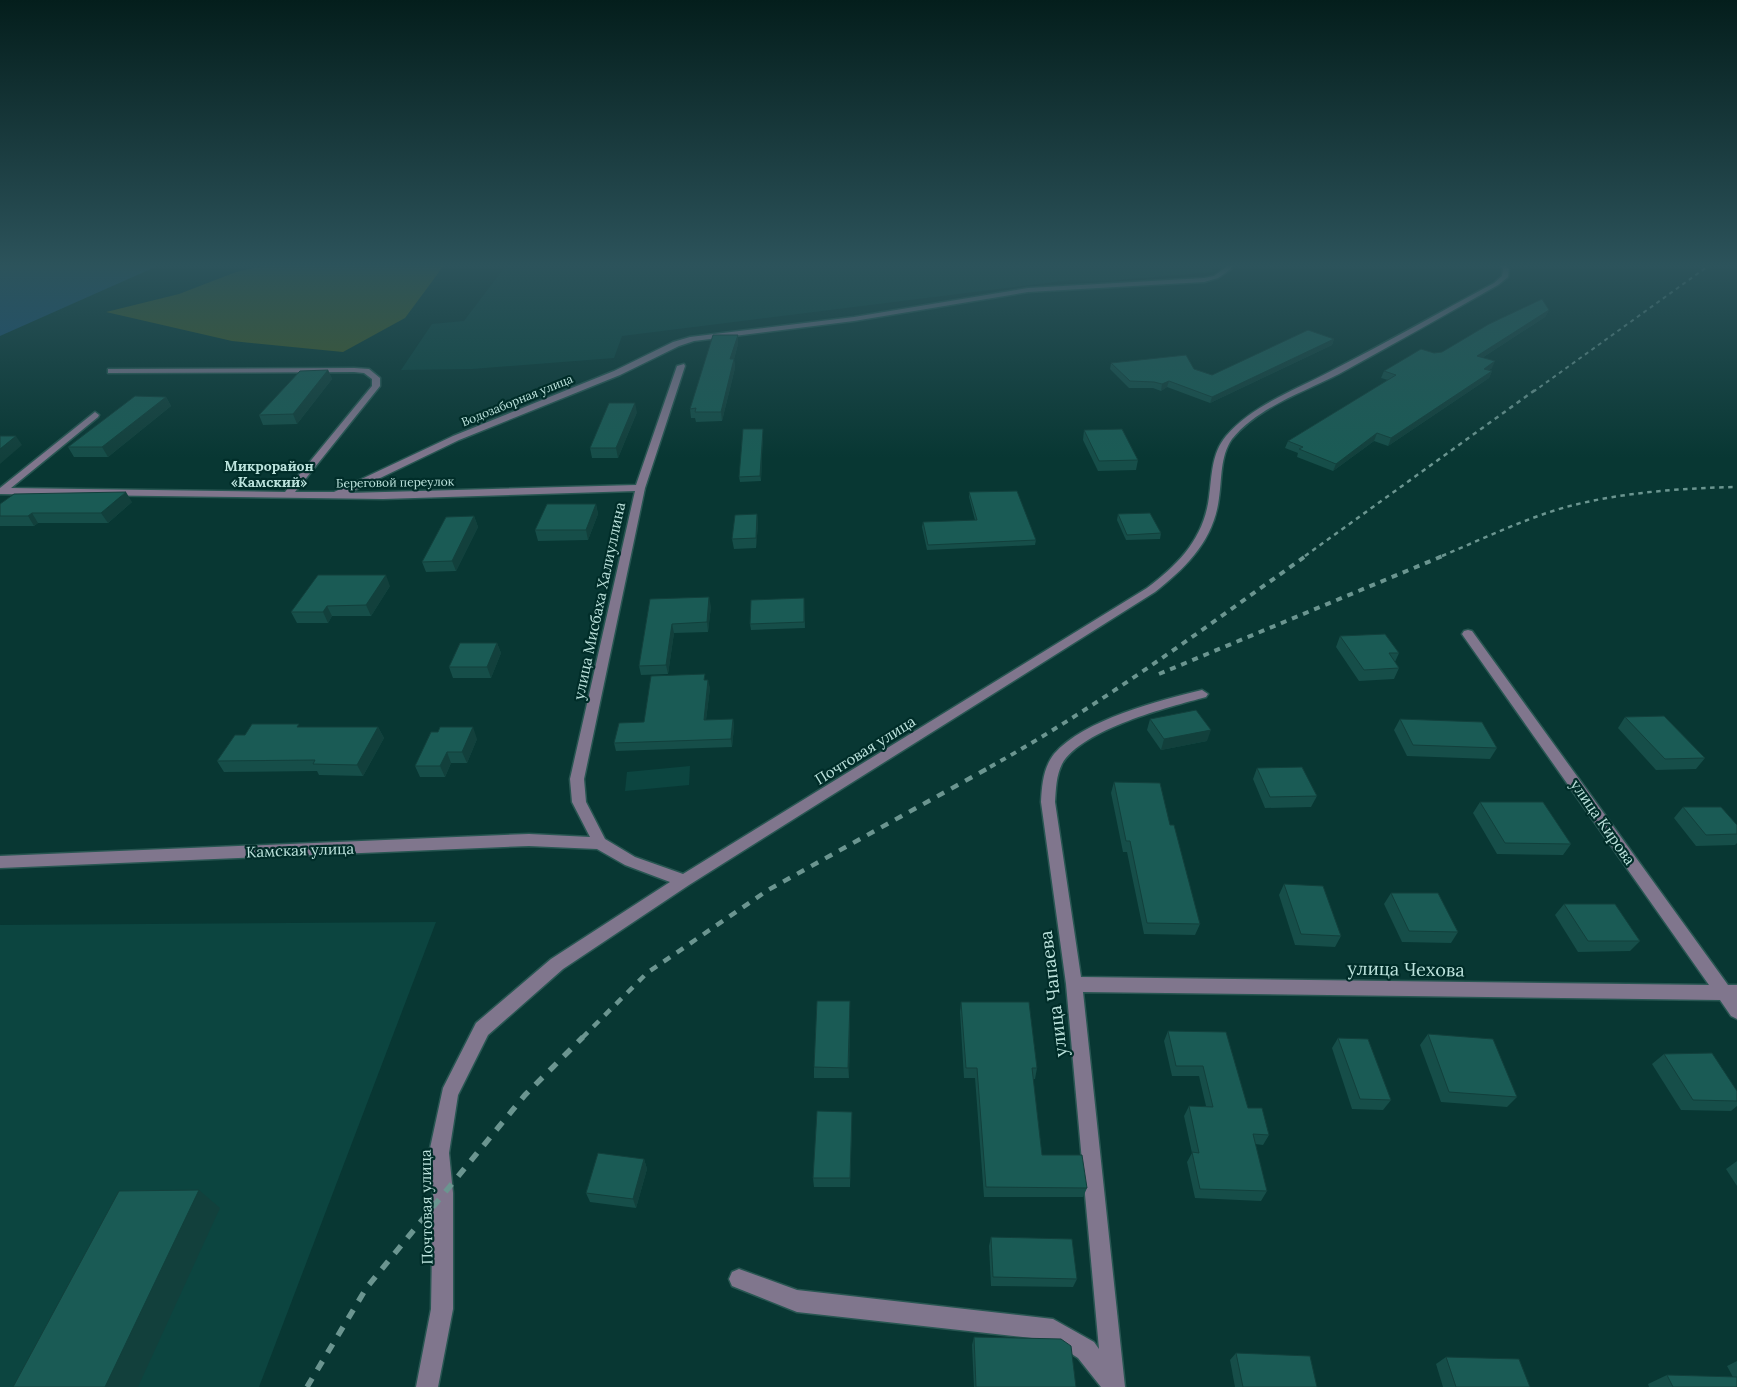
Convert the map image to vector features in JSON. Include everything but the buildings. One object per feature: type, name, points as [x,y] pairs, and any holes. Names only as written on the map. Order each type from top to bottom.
[{"type":"street","name":"Водозаборная улица","points":[[336,495],[456,438],[618,373],[676,344],[711,335],[767,329]]},
{"type":"street","name":"Почтовая улица","points":[[427,1387],[442,1309],[443,1193],[439,1153],[449,1094],[482,1030],[557,964],[684,881],[1173,574],[1200,542],[1214,502],[1217,464],[1227,440],[1239,427],[1414,329]]},
{"type":"street","name":"улица Мисбаха Халиуллина","points":[[600,842],[579,802],[577,780],[640,488],[681,366]]},
{"type":"street","points":[[111,371],[354,370],[372,374],[376,378],[376,386],[287,496]]},
{"type":"street","points":[[1,491],[95,415]]},
{"type":"street","name":"Береговой переулок","points":[[1,491],[287,496],[404,495],[640,488]]},
{"type":"street","name":"улица Кирова","points":[[1468,634],[1731,993],[1737,1011]]},
{"type":"street","name":"улица Чапаева","points":[[1113,1386],[1074,984],[1048,802],[1049,776],[1059,757],[1071,745],[1113,723],[1186,697],[1202,694]]},
{"type":"street","name":"Камская улица","points":[[0,862],[530,840],[600,842]]},
{"type":"street","points":[[600,842],[630,861],[684,881]]},
{"type":"street","name":"улица Чехова","points":[[1074,984],[1731,993]]},
{"type":"street","points":[[739,1279],[797,1301],[1053,1330],[1086,1350],[1113,1386]]},
{"type":"shaded area","points":[[429,329],[680,329],[622,336],[614,358],[472,369],[401,370]]},
{"type":"shaded area","points":[[690,766],[689,785],[625,791],[627,772]]},
{"type":"shaded area","points":[[436,922],[259,1387],[0,1387],[0,925]]},
{"type":"green space","points":[[179,329],[385,329],[343,352],[232,341]]},
{"type":"water","points":[[0,329],[16,329],[0,336]]},
{"type":"railway","points":[[1533,392],[1621,329]]},
{"type":"railway","points":[[1305,556],[1535,390]]},
{"type":"railway","points":[[1442,556],[1528,520],[1587,502],[1638,493],[1737,487]]},
{"type":"railway","points":[[990,767],[1112,692],[1307,555]]},
{"type":"railway","points":[[1159,674],[1445,555]]},
{"type":"railway","points":[[307,1387],[367,1287],[525,1095],[647,973],[768,890],[992,766]]},
{"type":"district","name":"Микрорайон «Камский»","points":[[269,474]]}]
